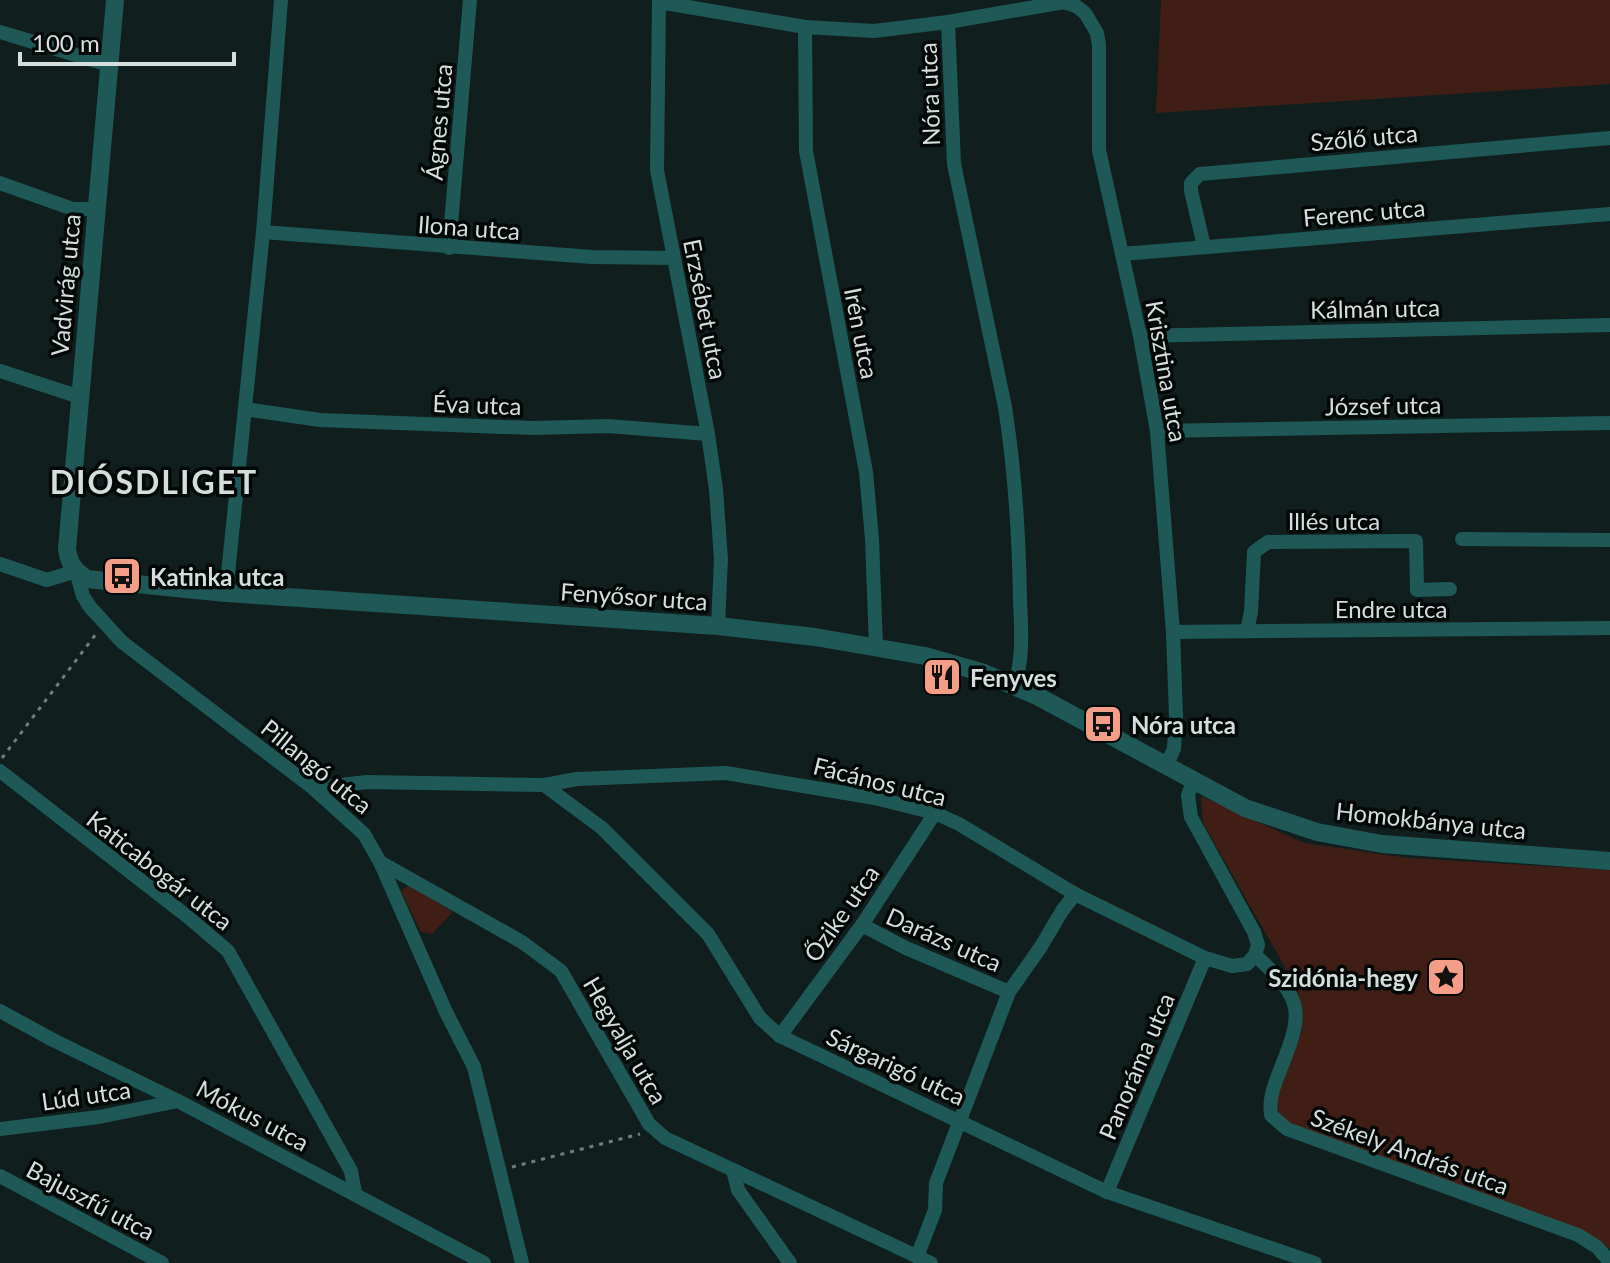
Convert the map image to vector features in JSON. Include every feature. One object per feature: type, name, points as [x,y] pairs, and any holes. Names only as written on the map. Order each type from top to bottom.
[{"type":"street","name":"Vadvirág utca","points":[[76,571],[67,549],[115,0]]},
{"type":"street","points":[[226,593],[263,232],[281,0]]},
{"type":"street","name":"Ágnes utca","points":[[449,248],[470,0]]},
{"type":"street","points":[[659,1],[805,27],[874,31],[948,22]]},
{"type":"street","name":"Erzsébet utca","points":[[659,1],[657,170],[708,434],[720,533],[718,626]]},
{"type":"street","name":"Krisztina utca","points":[[948,22],[1064,2],[1085,13],[1097,33],[1099,150],[1140,336],[1157,431],[1173,632],[1176,716],[1174,749],[1166,766]]},
{"type":"street","name":"Nóra utca","points":[[948,22],[954,164],[1005,407],[1010,447],[1018,528],[1020,595],[1019,665],[1014,686]]},
{"type":"street","name":"Irén utca","points":[[805,27],[806,151],[866,472],[876,647]]},
{"type":"street","points":[[0,32],[109,65]]},
{"type":"street","name":"Szőlő utca","points":[[1204,246],[1191,191],[1191,183],[1200,174],[1610,138]]},
{"type":"street","points":[[0,183],[73,209],[95,209]]},
{"type":"street","name":"Ferenc utca","points":[[1122,254],[1610,214]]},
{"type":"street","name":"Ilona utca","points":[[263,232],[617,259],[673,258]]},
{"type":"street","name":"Kálmán utca","points":[[1140,336],[1610,325]]},
{"type":"street","points":[[0,371],[80,397]]},
{"type":"street","name":"Éva utca","points":[[245,409],[320,420],[533,428],[608,426],[708,434]]},
{"type":"street","name":"József utca","points":[[1157,431],[1610,423]]},
{"type":"street","points":[[1462,539],[1610,540]]},
{"type":"street","name":"Illés utca","points":[[1247,631],[1254,552],[1268,542],[1416,541],[1417,590],[1450,589]]},
{"type":"street","points":[[0,564],[47,580],[76,571]]},
{"type":"street","name":"Fenyősor utca","points":[[76,571],[87,579],[105,583],[718,626],[876,647],[960,664],[1014,686],[1166,766]]},
{"type":"street","name":"Pillangó utca","points":[[76,571],[83,596],[122,642],[313,788],[364,834],[380,862],[446,1012],[474,1067],[522,1263]]},
{"type":"street","name":"Endre utca","points":[[1173,632],[1610,628]]},
{"type":"street","name":"Homokbánya utca","points":[[1166,766],[1245,808],[1347,839],[1610,861]]},
{"type":"street","name":"Katicabogár utca","points":[[0,771],[228,951],[351,1171],[355,1193]]},
{"type":"street","name":"Fácános utca","points":[[313,788],[367,782],[544,785],[577,779],[726,773],[875,798],[935,813],[959,824],[1075,894],[1205,958],[1232,966],[1247,964],[1255,955]]},
{"type":"street","points":[[1193,782],[1188,795],[1191,817],[1254,932],[1258,945],[1255,955]]},
{"type":"street","name":"Sárgarigó utca","points":[[544,785],[602,828],[708,934],[760,1018],[780,1036],[1107,1192],[1315,1263]]},
{"type":"street","name":"Őzike utca","points":[[780,1036],[862,925],[935,813]]},
{"type":"street","name":"Hegyalja utca","points":[[380,862],[522,942],[561,971],[649,1124],[665,1138],[924,1260]]},
{"type":"street","points":[[924,1260],[935,1210],[936,1183],[1009,992],[1075,894]]},
{"type":"street","name":"Darázs utca","points":[[862,925],[930,959],[1009,992]]},
{"type":"street","name":"Székely András utca","points":[[1255,955],[1275,973],[1292,995],[1298,1016],[1294,1036],[1269,1098],[1271,1115],[1286,1128],[1578,1235],[1597,1247],[1610,1262]]},
{"type":"street","name":"Panoráma utca","points":[[1107,1192],[1205,958]]},
{"type":"street","name":"Mókus utca","points":[[0,1011],[355,1193],[484,1263]]},
{"type":"street","name":"Lúd utca","points":[[0,1129],[99,1117],[178,1101]]},
{"type":"street","points":[[733,1170],[738,1190],[790,1263]]},
{"type":"street","name":"Bajuszfű utca","points":[[0,1176],[162,1263]]},
{"type":"path","points":[[0,761],[104,624]]},
{"type":"path","points":[[498,1170],[655,1129]]},
{"type":"shaded area","points":[[1161,0],[1610,0],[1610,84],[1156,113]]},
{"type":"shaded area","points":[[1201,796],[1304,843],[1408,858],[1610,870],[1610,1249],[1582,1230],[1286,1128],[1279,1113],[1277,1095],[1302,1031],[1298,990],[1203,823]]},
{"type":"shaded area","points":[[409,885],[453,912],[432,934],[421,932],[401,891]]},
{"type":"place","name":"Katinka utca","points":[[122,576]]},
{"type":"place","name":"Fenyves","points":[[942,677]]},
{"type":"place","name":"Nóra utca","points":[[1103,724]]},
{"type":"place","name":"Szidónia-hegy","points":[[1446,977]]},
{"type":"district","name":"DIÓSDLIGET","points":[[154,481]]}]
